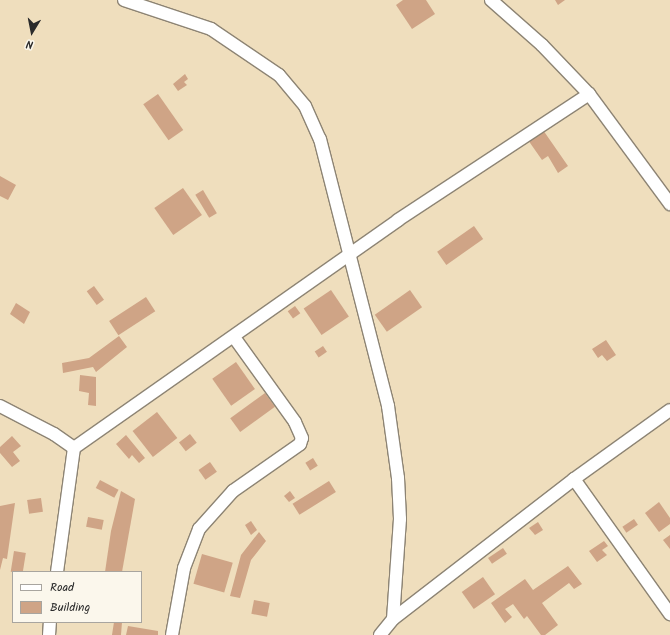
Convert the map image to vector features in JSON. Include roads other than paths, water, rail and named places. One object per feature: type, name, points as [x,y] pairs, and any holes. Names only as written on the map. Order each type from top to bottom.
[{"type":"street","points":[[124,0],[211,29],[279,75],[305,106],[320,139],[351,253],[388,406],[398,478],[400,519],[393,619]]},
{"type":"street","points":[[492,0],[542,45],[589,94],[670,204]]},
{"type":"street","points":[[57,571],[74,448],[234,337],[351,253],[589,94]]},
{"type":"street","points":[[172,635],[184,568],[199,529],[233,491],[300,444],[302,438],[295,422],[234,337]]},
{"type":"street","points":[[0,406],[54,434],[74,448]]},
{"type":"street","points":[[380,635],[393,619],[574,479],[670,410]]},
{"type":"street","points":[[574,479],[670,614]]},
{"type":"street","points":[[49,635],[50,623]]}]
